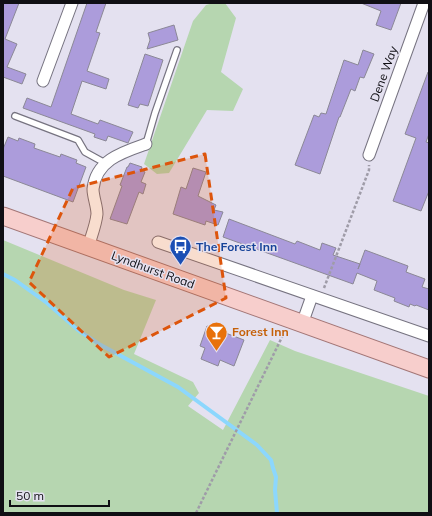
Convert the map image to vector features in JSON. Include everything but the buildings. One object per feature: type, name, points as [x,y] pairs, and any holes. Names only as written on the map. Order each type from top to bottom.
[{"type":"main road","name":"Lyndhurst Road","points":[[3,216],[429,369]]},
{"type":"street","points":[[43,81],[72,3]]},
{"type":"street","name":"Dene Way","points":[[368,155],[424,3]]},
{"type":"street","points":[[88,247],[97,214],[93,189],[100,171],[105,163],[122,152],[146,144]]},
{"type":"street","points":[[158,242],[429,336]]},
{"type":"street","points":[[296,322],[316,297]]},
{"type":"lane","points":[[146,144],[177,50]]},
{"type":"lane","points":[[15,116],[78,140],[85,152],[105,163]]},
{"type":"path","points":[[316,297],[370,170],[368,155]]},
{"type":"path","points":[[196,513],[241,422],[296,322]]},
{"type":"highlighted area","points":[[205,154],[226,298],[109,357],[29,282],[73,188]]},
{"type":"green space","points":[[213,3],[225,3],[236,18],[221,72],[243,89],[233,111],[207,110],[169,173],[157,174],[144,164],[193,21],[206,5]]},
{"type":"green space","points":[[3,240],[124,290],[156,300],[134,354],[193,382],[199,393],[188,406],[223,430],[270,340],[295,351],[429,396],[429,513],[3,513]]},
{"type":"waterway","points":[[3,274],[15,280],[47,303],[78,330],[99,344],[178,387],[257,445],[271,460],[276,477],[275,490],[277,513]]},
{"type":"place","name":"The Forest Inn","points":[[180,266]]},
{"type":"place","name":"Forest Inn","points":[[216,352]]}]
